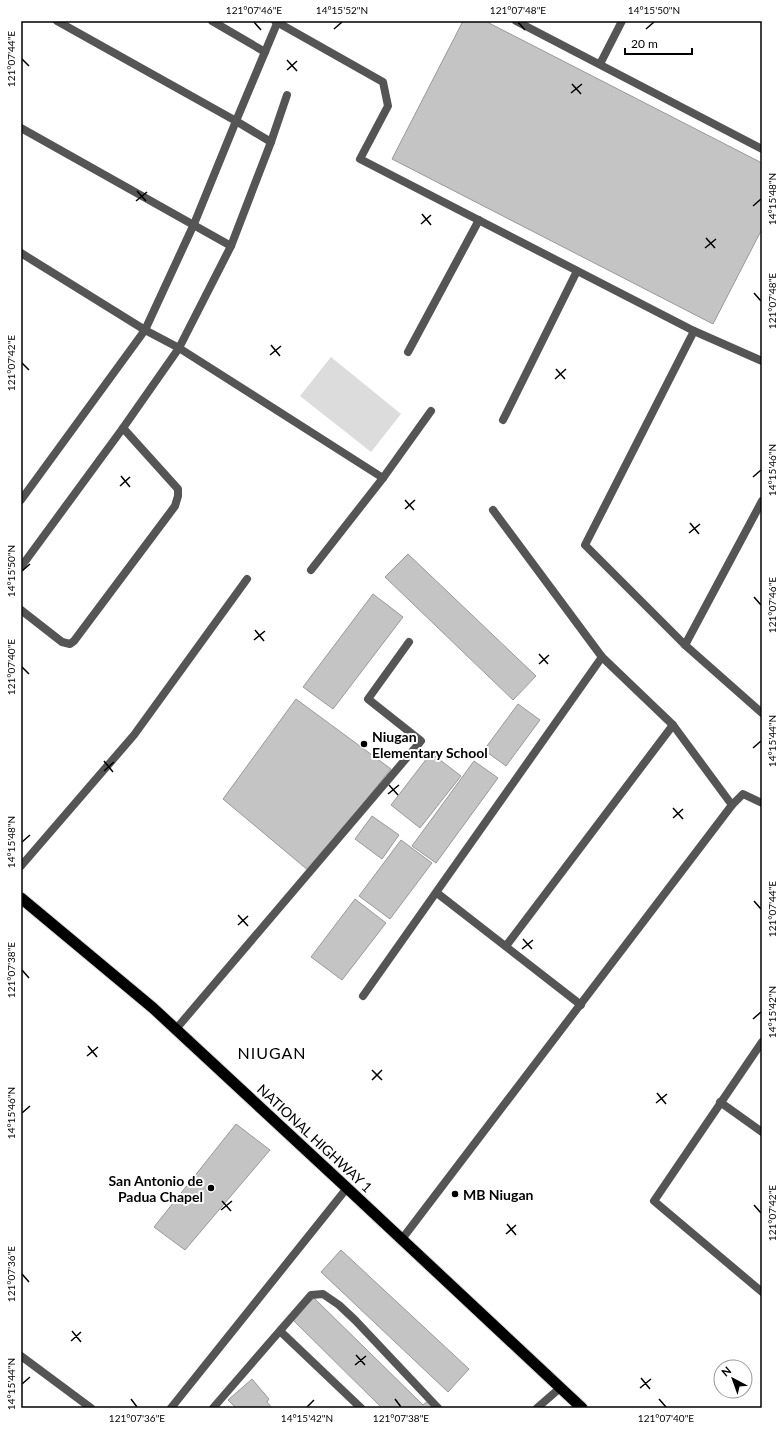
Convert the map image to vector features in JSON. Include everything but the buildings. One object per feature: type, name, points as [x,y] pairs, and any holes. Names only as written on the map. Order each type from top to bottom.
[{"type":"highway","name":"NATIONAL HIGHWAY 1","points":[[21,898],[153,1008],[582,1408]]},
{"type":"street","points":[[57,21],[271,142]]},
{"type":"street","points":[[212,21],[264,52]]},
{"type":"street","points":[[21,500],[145,330],[194,224],[277,21],[383,82],[388,106],[360,159],[694,331],[762,361]]},
{"type":"street","points":[[516,21],[762,149]]},
{"type":"street","points":[[600,64],[622,21]]},
{"type":"street","points":[[21,567],[123,428],[179,348],[232,246],[287,95]]},
{"type":"street","points":[[21,128],[232,246]]},
{"type":"street","points":[[408,352],[479,220]]},
{"type":"street","points":[[21,253],[145,330],[179,348],[383,478]]},
{"type":"street","points":[[502,420],[577,271]]},
{"type":"street","points":[[694,331],[585,545],[685,645],[762,713]]},
{"type":"street","points":[[311,570],[383,478],[431,411]]},
{"type":"street","points":[[21,610],[62,642],[70,644],[74,641],[175,506],[178,496],[178,489],[123,428]]},
{"type":"street","points":[[685,645],[762,501]]},
{"type":"street","points":[[493,510],[602,657],[673,725],[732,805]]},
{"type":"street","points":[[21,866],[134,734],[247,579]]},
{"type":"street","points":[[176,1029],[421,741],[368,699],[409,642]]},
{"type":"street","points":[[363,996],[602,657]]},
{"type":"street","points":[[506,946],[673,725]]},
{"type":"street","points":[[402,1239],[732,805],[743,794],[762,803]]},
{"type":"street","points":[[436,893],[581,1005]]},
{"type":"street","points":[[762,1042],[654,1201],[762,1292]]},
{"type":"street","points":[[720,1102],[762,1132]]},
{"type":"street","points":[[171,1408],[347,1188]]},
{"type":"street","points":[[213,1408],[310,1295],[323,1294],[339,1305],[355,1320],[438,1408]]},
{"type":"street","points":[[280,1331],[361,1408]]},
{"type":"street","points":[[21,1356],[92,1408]]},
{"type":"street","points":[[537,1408],[560,1388]]},
{"type":"shaded area","points":[[331,357],[401,414],[371,452],[300,396]]},
{"type":"place","name":"Niugan Elementary School","points":[[364,744]]},
{"type":"place","name":"San Antonio de Padua Chapel","points":[[211,1188]]},
{"type":"place","name":"MB Niugan","points":[[455,1194]]},
{"type":"district","name":"NIUGAN","points":[[272,1052]]}]
